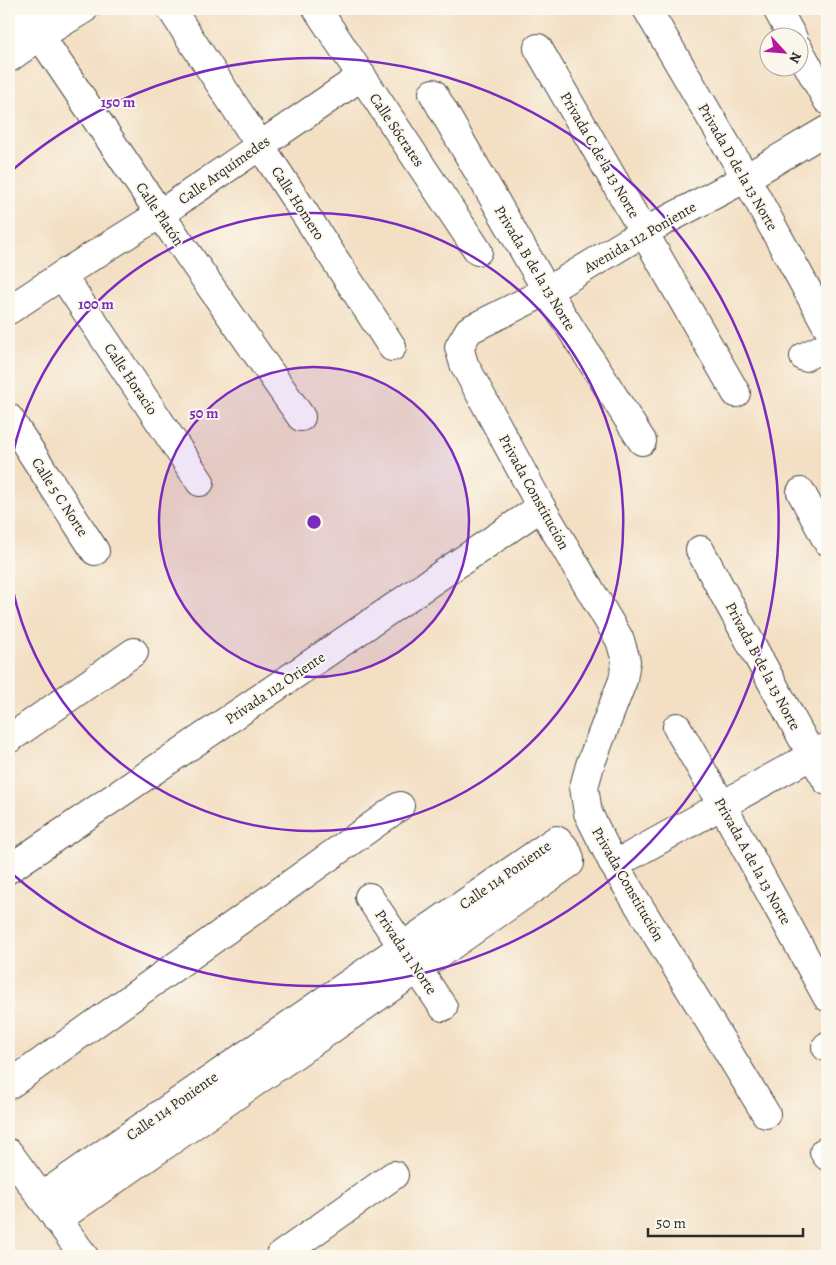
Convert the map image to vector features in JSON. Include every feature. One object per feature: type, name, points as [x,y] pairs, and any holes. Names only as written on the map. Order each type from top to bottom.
[{"type":"street","points":[[9,58],[29,21],[84,9]]},
{"type":"street","name":"Calle Homero","points":[[171,9],[392,347]]},
{"type":"street","name":"Calle Sócrates","points":[[317,9],[478,251]]},
{"type":"street","name":"Privada D de la 13 Norte","points":[[647,9],[746,178],[827,326]]},
{"type":"street","points":[[777,9],[787,28]]},
{"type":"street","name":"Calle Platón","points":[[29,21],[301,418]]},
{"type":"street","name":"Privada C de la 13 Norte","points":[[538,48],[736,393]]},
{"type":"street","points":[[808,66],[827,100]]},
{"type":"street","name":"Calle Arquímedes","points":[[9,310],[160,214],[362,76]]},
{"type":"street","name":"Privada B de la 13 Norte","points":[[433,93],[547,291],[642,441]]},
{"type":"street","name":"Avenida 112 Poniente","points":[[459,347],[469,330],[547,291],[644,232],[746,178],[827,130]]},
{"type":"street","name":"Calle Horacio","points":[[62,275],[200,482]]},
{"type":"street","name":"Privada Constitución","points":[[459,347],[464,364],[541,507],[620,640],[626,661],[623,680],[590,765],[584,787],[588,813],[614,865],[766,1114]]},
{"type":"street","name":"Calle 5 C Norte","points":[[9,418],[95,551]]},
{"type":"street","points":[[801,492],[827,541]]},
{"type":"street","name":"Privada 112 Oriente","points":[[9,869],[541,507]]},
{"type":"street","name":"Privada B de la 13 Norte","points":[[700,550],[819,752],[827,781]]},
{"type":"street","points":[[9,739],[134,652]]},
{"type":"street","name":"Privada A de la 13 Norte","points":[[676,726],[722,805],[827,997]]},
{"type":"street","points":[[614,865],[819,752]]},
{"type":"street","points":[[9,1085],[400,806]]},
{"type":"street","name":"Calle 114 Poniente","points":[[41,1197],[312,1010],[410,958],[570,862],[570,858],[561,842],[556,840],[410,958],[329,1030],[57,1220]]},
{"type":"street","name":"Privada 11 Norte","points":[[369,897],[443,1007]]},
{"type":"street","points":[[312,1010],[329,1030]]},
{"type":"street","points":[[201,1086],[216,1109]]},
{"type":"street","points":[[9,1153],[84,1256]]},
{"type":"street","points":[[280,1256],[394,1176]]}]
